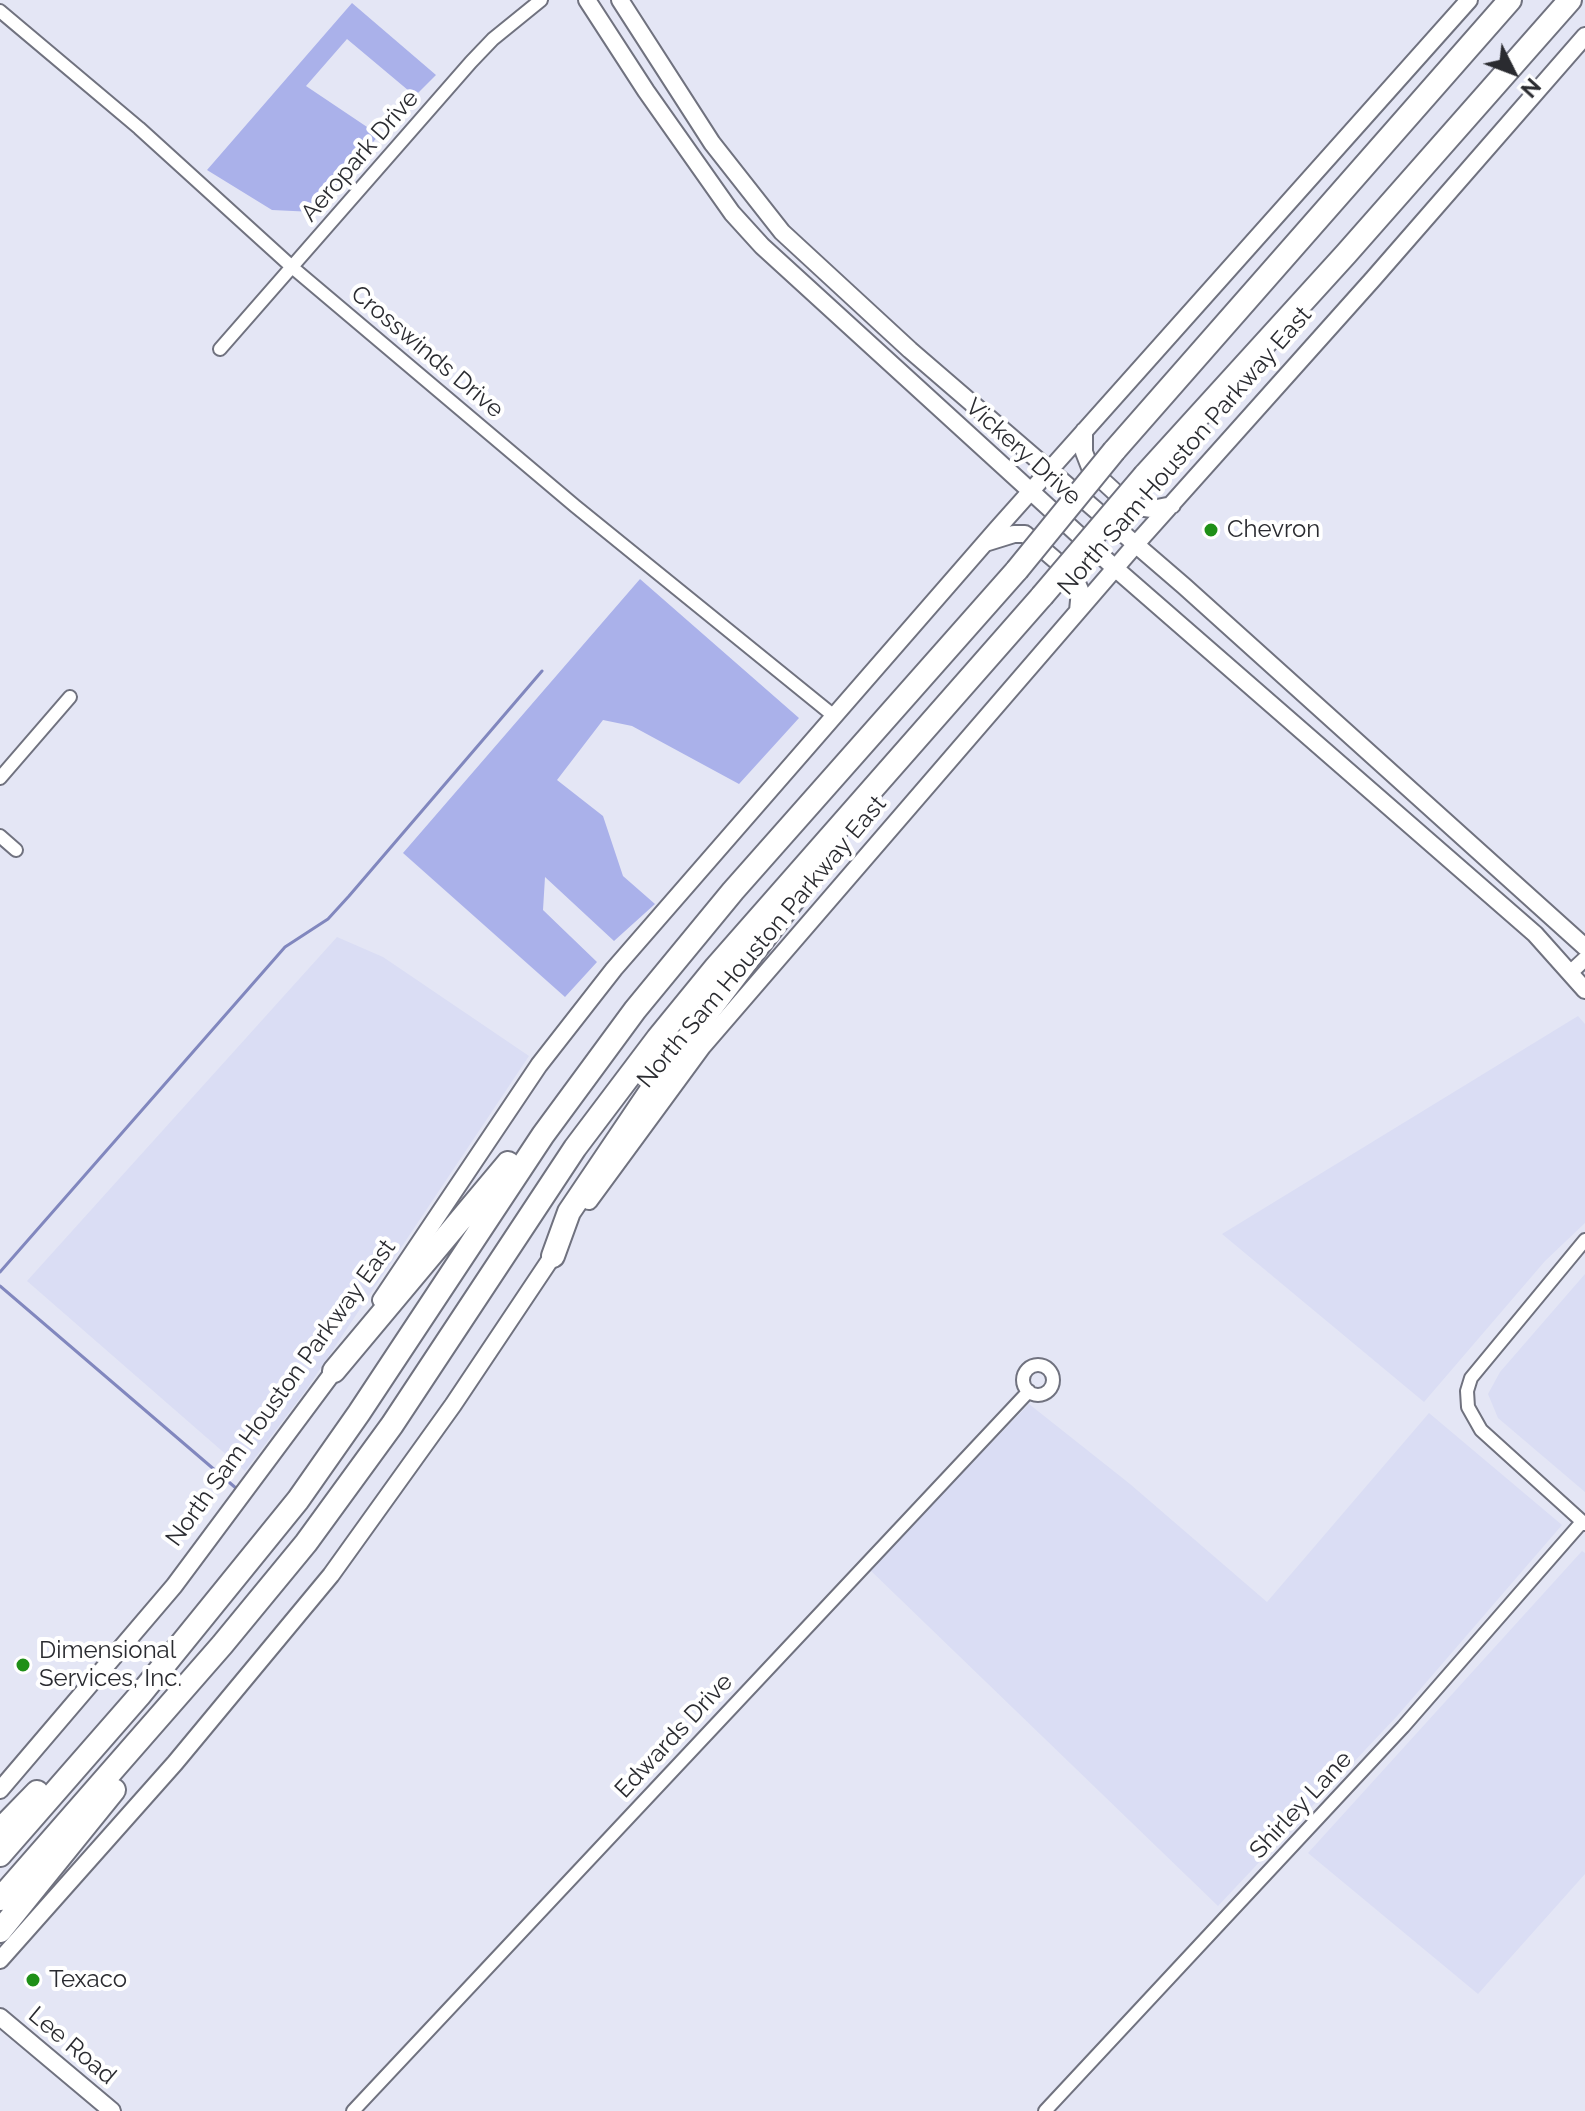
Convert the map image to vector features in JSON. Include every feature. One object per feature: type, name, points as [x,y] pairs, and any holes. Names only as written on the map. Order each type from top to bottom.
[{"type":"highway","points":[[1292,247],[1494,0]]},
{"type":"highway","name":"North Sam Houston Parkway East","points":[[0,1855],[206,1615],[328,1458],[503,1193],[607,1046],[733,891],[1017,570],[1114,451],[1510,0]]},
{"type":"highway","name":"North Sam Houston Parkway East","points":[[0,1899],[276,1580],[392,1425],[547,1188],[603,1110],[716,967],[1145,475],[1346,254],[1570,0]]},
{"type":"highway","points":[[553,1256],[569,1212],[675,1055],[897,760]]},
{"type":"highway","points":[[334,1371],[607,1046]]},
{"type":"highway","points":[[8,1930],[276,1580]]},
{"type":"highway","points":[[0,1830],[206,1615]]},
{"type":"main road","name":"Vickery Drive","points":[[587,0],[646,91],[732,213],[762,246],[1116,569],[1535,934],[1585,990]]},
{"type":"main road","name":"Vickery Drive","points":[[620,0],[712,143],[782,232],[910,350],[1136,544],[1585,947]]},
{"type":"main road","name":"North Sam Houston Parkway East","points":[[0,1790],[174,1586],[334,1371],[540,1064],[614,969],[985,543],[1469,0]]},
{"type":"main road","name":"North Sam Houston Parkway East","points":[[0,1960],[8,1930],[175,1763],[331,1575],[453,1405],[591,1199],[702,1047],[1136,544],[1585,36]]},
{"type":"main road","points":[[693,155],[712,143]]},
{"type":"main road","points":[[892,367],[910,350]]},
{"type":"main road","points":[[1084,431],[1084,452],[1091,470],[1130,506],[1152,509],[1172,505]]},
{"type":"main road","points":[[985,543],[1014,534],[1025,534],[1074,576],[1080,590],[1078,611]]},
{"type":"main road","points":[[1361,784],[1381,762]]},
{"type":"main road","points":[[1479,888],[1497,868]]},
{"type":"main road","points":[[0,1947],[8,1930]]},
{"type":"main road","name":"Lee Road","points":[[0,2017],[112,2111]]},
{"type":"street","name":"Aeropark Drive","points":[[220,349],[471,62],[493,39],[541,0]]},
{"type":"street","name":"Crosswinds Drive","points":[[0,11],[176,160],[292,267],[575,506],[834,716]]},
{"type":"street","points":[[0,778],[70,697]]},
{"type":"street","points":[[0,836],[16,850]]},
{"type":"street","points":[[1571,972],[1585,959]]},
{"type":"street","points":[[1584,1523],[1481,1430],[1468,1407],[1467,1391],[1471,1378],[1585,1240]]},
{"type":"street","name":"Edwards Drive","points":[[353,2111],[1029,1391]]},
{"type":"street","name":"Shirley Lane","points":[[1045,2111],[1403,1727],[1584,1523]]},
{"type":"shaded area","points":[[352,3],[436,75],[415,96],[347,39],[306,86],[379,135],[314,212],[272,210],[207,170]]},
{"type":"shaded area","points":[[640,579],[799,718],[739,784],[632,726],[603,720],[557,780],[603,816],[623,876],[655,904],[614,941],[545,877],[543,910],[597,962],[565,997],[403,853]]},
{"type":"shaded area","points":[[337,937],[383,957],[529,1056],[306,1390],[245,1471],[27,1281]]},
{"type":"shaded area","points":[[1578,1016],[1585,1024],[1585,1223],[1545,1261],[1424,1402],[1222,1234]]},
{"type":"shaded area","points":[[1585,1274],[1585,1492],[1498,1418],[1488,1394],[1500,1372]]},
{"type":"shaded area","points":[[1029,1404],[1130,1484],[1267,1602],[1429,1413],[1562,1525],[1398,1715],[1218,1906],[869,1569]]},
{"type":"shaded area","points":[[1582,1551],[1585,1553],[1585,1874],[1478,1994],[1308,1853]]},
{"type":"waterway","points":[[0,1272],[285,947],[328,919],[349,896],[542,671]]},
{"type":"waterway","points":[[0,1286],[237,1489]]},
{"type":"place","name":"Chevron","points":[[1211,530]]},
{"type":"place","name":"Dimensional Services, Inc.","points":[[23,1665]]},
{"type":"place","name":"Texaco","points":[[33,1980]]}]
